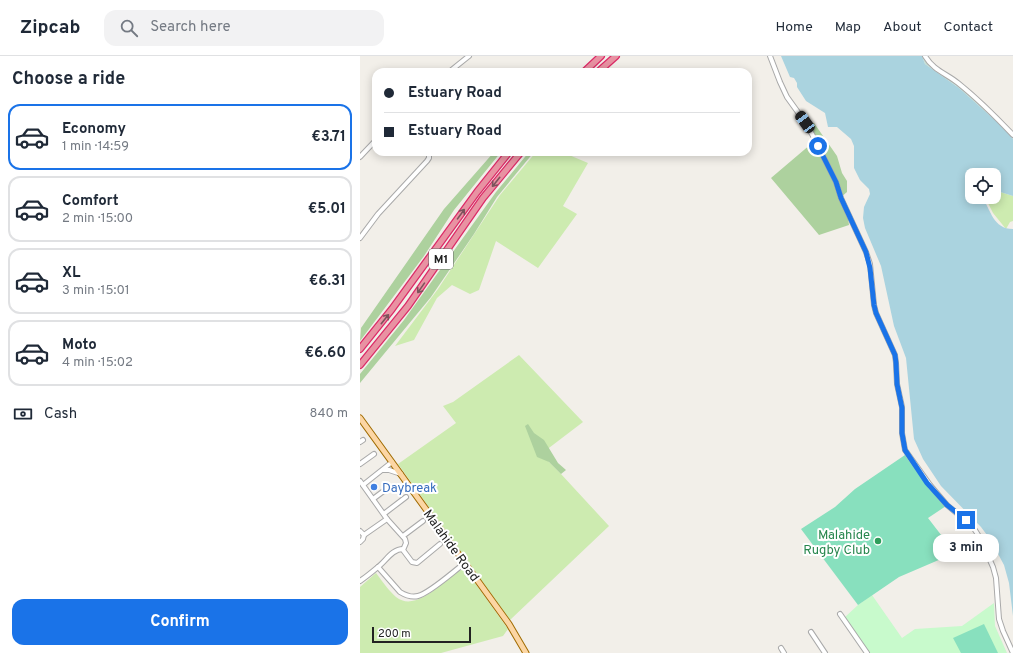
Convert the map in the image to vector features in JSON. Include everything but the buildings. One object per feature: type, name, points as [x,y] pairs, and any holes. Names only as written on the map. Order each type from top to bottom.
[{"type":"highway","points":[[588,68],[601,56]]},
{"type":"highway","points":[[602,68],[616,56]]},
{"type":"highway","name":"M1","points":[[360,349],[392,309],[472,198],[506,156]]},
{"type":"highway","name":"M1","points":[[360,365],[408,306],[483,198],[518,156]]},
{"type":"main road","name":"Malahide Road","points":[[360,418],[503,614],[514,630],[526,653]]},
{"type":"street","points":[[454,68],[469,56]]},
{"type":"street","points":[[770,56],[787,97],[805,122],[836,182],[841,198],[866,252],[870,268],[875,309],[895,355],[897,384],[902,408],[902,433],[905,450],[930,485],[947,505],[966,520],[980,538],[993,567],[996,578],[999,619],[1013,653]]},
{"type":"street","points":[[925,56],[931,65],[957,82],[1013,135]]},
{"type":"street","points":[[360,156],[372,144]]},
{"type":"street","points":[[360,238],[378,214],[427,161],[429,156]]},
{"type":"street","points":[[360,464],[374,454]]},
{"type":"street","points":[[363,485],[392,462]]},
{"type":"street","points":[[383,470],[400,474]]},
{"type":"street","points":[[360,481],[385,513],[387,518],[403,536],[406,541],[403,548],[404,552],[412,562],[415,563],[440,544]]},
{"type":"street","points":[[373,499],[389,487]]},
{"type":"street","points":[[385,513],[406,497]]},
{"type":"street","points":[[360,542],[364,536],[387,518]]},
{"type":"street","points":[[403,536],[423,521]]},
{"type":"street","points":[[360,531],[364,536]]},
{"type":"street","points":[[360,582],[395,552],[403,548]]},
{"type":"street","points":[[378,567],[400,592],[404,595],[416,597],[425,593],[465,563]]},
{"type":"street","points":[[840,614],[866,653]]},
{"type":"street","points":[[811,632],[825,653]]},
{"type":"street","points":[[781,648],[784,653]]},
{"type":"green space","points":[[922,56],[925,56],[928,60],[957,82],[1013,135],[1013,139],[1006,130],[959,88],[925,64]]},
{"type":"green space","points":[[814,123],[837,156],[842,173],[847,181],[847,192],[840,198],[848,218],[849,225],[819,235],[771,178],[811,144],[810,140],[815,135],[810,124]]},
{"type":"green space","points":[[490,156],[498,156],[454,210],[424,256],[360,341],[361,328],[444,209]]},
{"type":"green space","points":[[526,156],[531,156],[497,197],[431,297],[360,383],[360,374],[404,320],[496,192]]},
{"type":"green space","points":[[533,156],[571,156],[588,163],[563,206],[577,214],[538,268],[496,241],[479,290],[470,294],[452,285],[437,298],[414,340],[395,346],[438,289],[500,195]]},
{"type":"green space","points":[[1001,192],[1013,196],[1013,221],[1010,222],[1006,229],[993,213],[988,204],[1001,204]]},
{"type":"green space","points":[[519,355],[583,422],[541,454],[609,526],[510,620],[398,464],[456,423],[443,406],[453,402]]},
{"type":"green space","points":[[528,424],[534,433],[544,440],[558,463],[566,470],[561,474],[549,462],[537,457],[525,426]]},
{"type":"green space","name":"Malahide Rugby Club","points":[[905,455],[929,489],[946,506],[928,518],[955,553],[899,577],[858,605],[801,529],[835,507],[855,489]]},
{"type":"green space","points":[[465,569],[508,629],[503,636],[441,653],[360,653],[360,587],[376,573],[396,597],[404,601],[413,601],[422,598]]},
{"type":"green space","points":[[872,595],[902,638],[915,629],[962,626],[994,603],[995,626],[1007,653],[868,653],[844,618]]},
{"type":"green space","points":[[984,624],[998,653],[961,653],[953,638]]},
{"type":"water","points":[[781,56],[922,56],[925,64],[959,88],[1006,130],[1013,139],[1013,196],[1001,192],[1001,168],[965,168],[965,204],[986,204],[993,218],[1001,226],[1013,229],[1013,616],[1009,583],[1004,565],[990,539],[981,527],[941,486],[923,459],[914,439],[906,358],[894,326],[881,266],[865,228],[863,218],[864,207],[870,194],[869,189],[860,180],[854,168],[854,146],[851,139],[837,127],[828,127],[825,113],[806,101],[797,87],[797,83],[794,78],[790,77]]},
{"type":"place","name":"Daybreak","points":[[374,487]]},
{"type":"place","name":"Malahide Rugby Club","points":[[878,541]]},
{"type":"route","points":[[818,146],[836,182],[841,198],[870,264],[876,313],[895,355],[898,394],[902,408],[902,433],[905,450],[927,483],[947,505],[966,520]]}]
